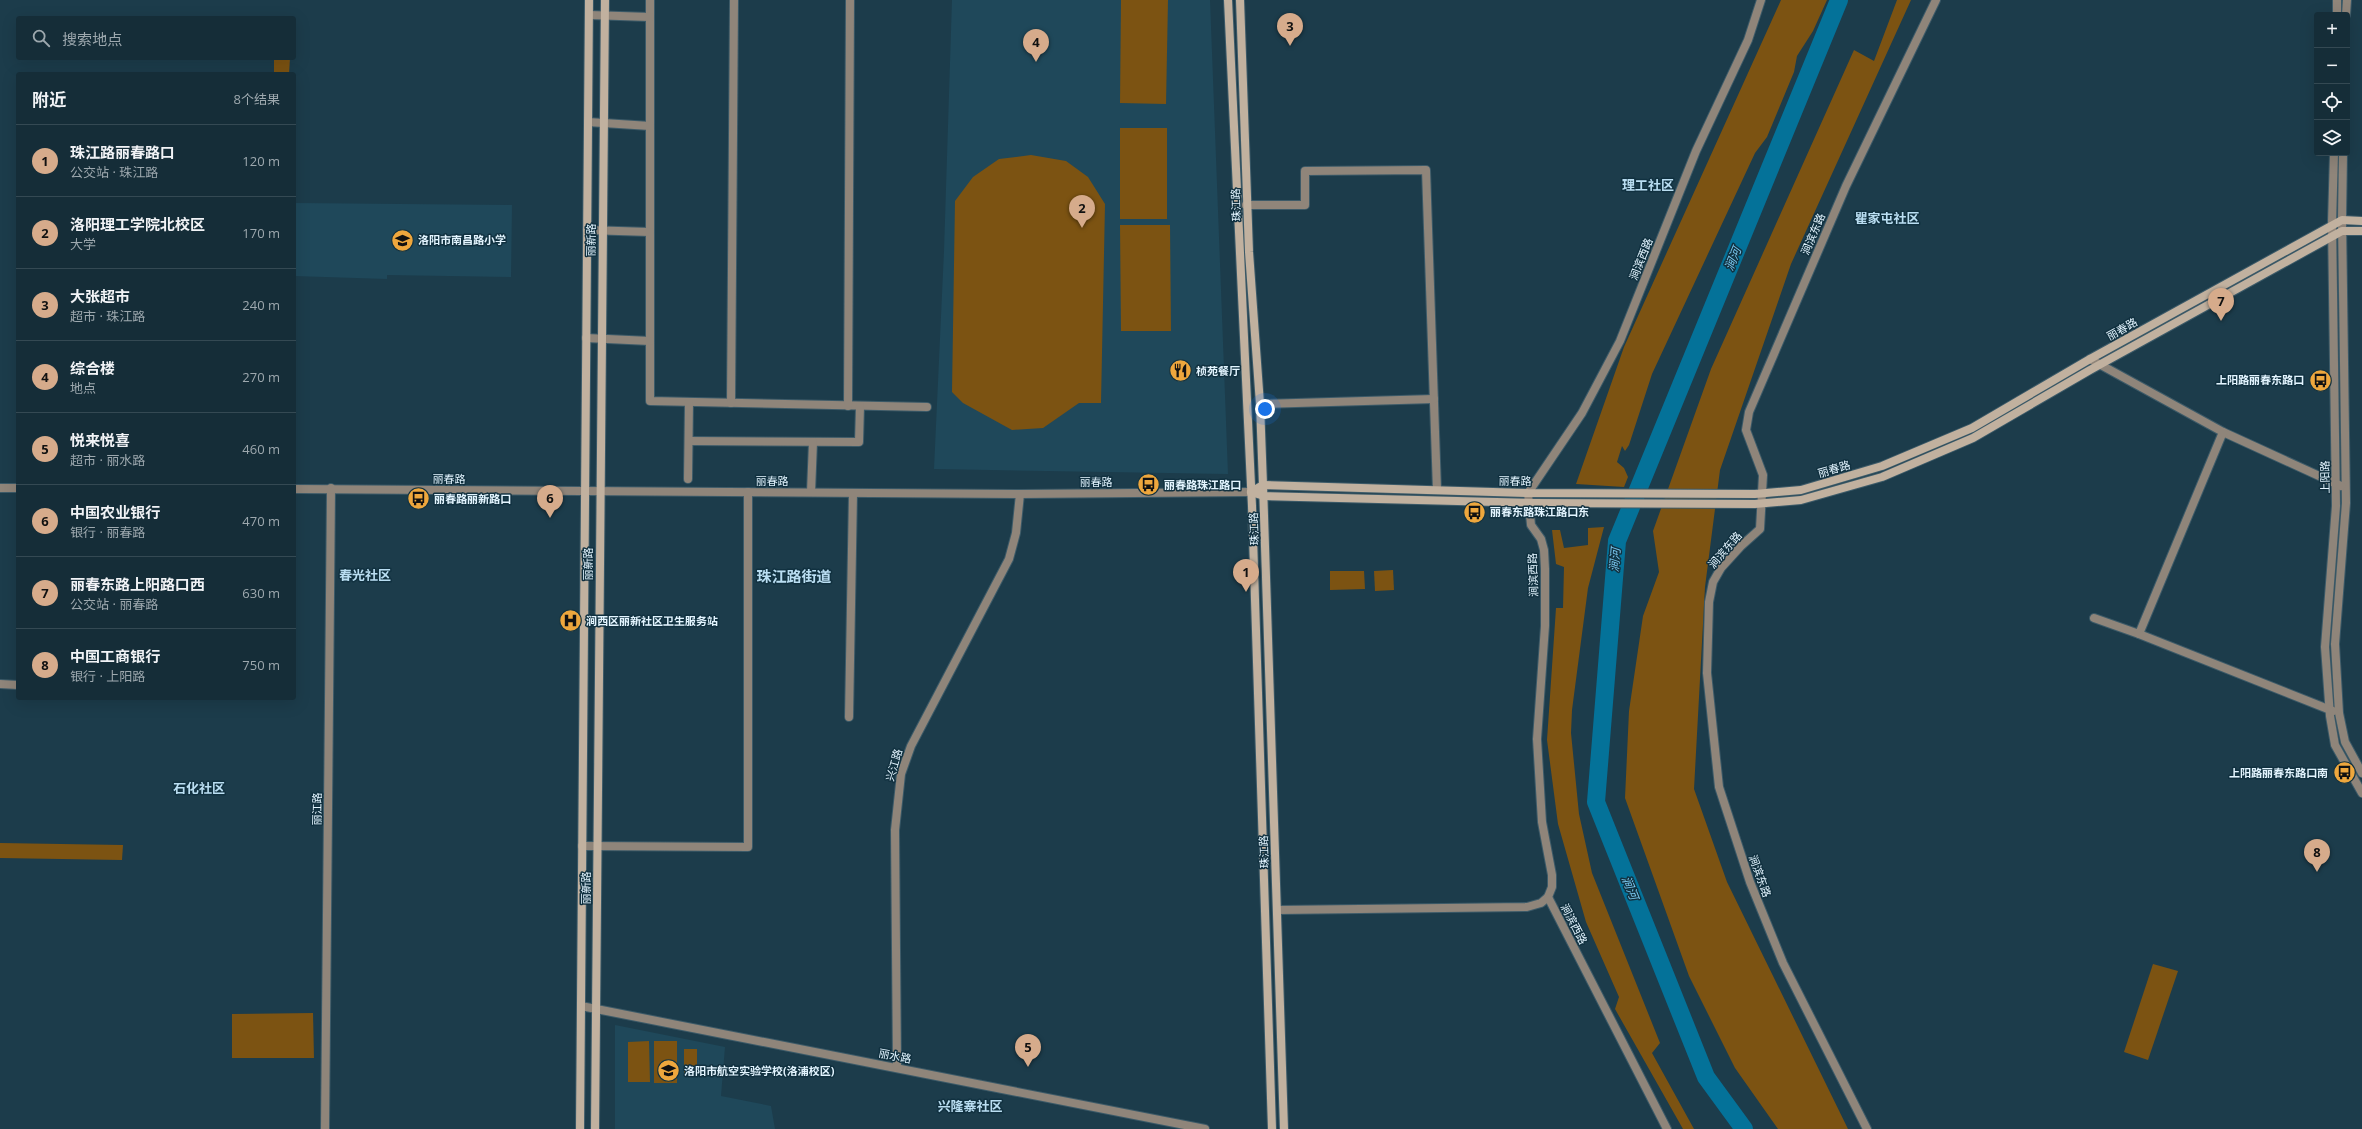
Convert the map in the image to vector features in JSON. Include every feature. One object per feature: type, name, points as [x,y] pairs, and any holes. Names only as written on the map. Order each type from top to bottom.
[{"type":"main road","name":"丽新路","points":[[580,1129],[589,0]]},
{"type":"main road","name":"丽新路","points":[[595,1129],[604,0]]},
{"type":"main road","name":"珠江路","points":[[1228,0],[1251,492],[1272,1129]]},
{"type":"main road","name":"珠江路","points":[[1240,0],[1246,205],[1260,404],[1264,496],[1284,1129]]},
{"type":"main road","name":"丽春路","points":[[1251,492],[1263,485],[1530,493],[1759,493],[1801,490],[1882,466],[1972,428],[2090,359],[2332,225],[2342,220],[2362,221]]},
{"type":"main road","name":"丽春路","points":[[1251,492],[1264,496],[1530,503],[1759,504],[1801,500],[1882,477],[1973,438],[2100,364],[2332,236],[2342,231],[2362,231]]},
{"type":"street","points":[[650,0],[650,401],[927,407]]},
{"type":"street","points":[[731,403],[734,0]]},
{"type":"street","points":[[848,406],[850,0]]},
{"type":"street","name":"涧滨西路","points":[[1667,1129],[1548,897],[1552,887],[1552,875],[1542,822],[1537,739],[1545,626],[1545,569],[1544,550],[1541,539],[1531,525],[1530,493],[1582,413],[1620,341],[1696,151],[1748,40],[1761,0]]},
{"type":"street","name":"涧滨东路","points":[[1867,1129],[1783,963],[1750,882],[1719,787],[1707,673],[1710,595],[1713,582],[1721,568],[1741,546],[1760,529],[1759,493],[1763,475],[1746,430],[1749,412],[1846,186],[1936,0]]},
{"type":"street","points":[[2337,0],[2337,12]]},
{"type":"street","points":[[2346,12],[2347,0]]},
{"type":"street","points":[[589,15],[650,17]]},
{"type":"street","points":[[588,122],[650,126]]},
{"type":"street","name":"上阳路","points":[[2334,156],[2332,236],[2336,484],[2325,647],[2329,710],[2336,745],[2362,793]]},
{"type":"street","name":"上阳路","points":[[2343,156],[2342,231],[2346,488],[2335,644],[2339,713],[2345,742],[2362,773]]},
{"type":"street","points":[[1246,205],[1305,205],[1305,171],[1426,170],[1438,490]]},
{"type":"street","points":[[587,230],[650,232]]},
{"type":"street","points":[[586,338],[650,341]]},
{"type":"street","points":[[2090,359],[2223,432],[2346,488]]},
{"type":"street","points":[[1260,404],[1434,399]]},
{"type":"street","points":[[688,479],[689,402]]},
{"type":"street","points":[[689,441],[859,442],[860,406]]},
{"type":"street","points":[[2139,634],[2223,432]]},
{"type":"street","points":[[811,492],[813,442]]},
{"type":"street","points":[[0,488],[16,488]]},
{"type":"street","name":"丽江路","points":[[325,1129],[331,488]]},
{"type":"street","name":"丽春路","points":[[296,489],[1020,494],[1251,492]]},
{"type":"street","points":[[582,846],[748,847],[748,492]]},
{"type":"street","points":[[848,717],[852,493]]},
{"type":"street","name":"兴江路","points":[[897,1067],[895,830],[901,774],[911,746],[1009,559],[1016,533],[1020,494]]},
{"type":"street","points":[[2094,618],[2139,634],[2339,713]]},
{"type":"street","points":[[0,684],[16,684]]},
{"type":"street","points":[[1277,910],[1527,907],[1541,903],[1548,897]]},
{"type":"street","name":"丽水路","points":[[581,1006],[1206,1129]]},
{"type":"shaded area","points":[[952,0],[1210,0],[1228,474],[934,469],[944,251]]},
{"type":"shaded area","points":[[1121,0],[1168,0],[1166,104],[1120,103]]},
{"type":"shaded area","points":[[1781,0],[1827,0],[1813,31],[1797,56],[1794,72],[1767,137],[1755,153],[1652,374],[1629,445],[1625,451],[1622,446],[1617,462],[1624,468],[1628,477],[1624,487],[1576,484],[1624,347]]},
{"type":"shaded area","points":[[1897,0],[1911,0],[1791,264],[1720,470],[1705,587],[1694,789],[1727,882],[1848,1129],[1778,1129],[1735,1068],[1689,976],[1625,798],[1629,711],[1643,616],[1659,572],[1653,531],[1711,369],[1854,50],[1874,61]]},
{"type":"shaded area","points":[[274,60],[290,60],[289,72],[274,72]]},
{"type":"shaded area","points":[[1120,128],[1167,128],[1167,219],[1120,219]]},
{"type":"shaded area","points":[[1031,155],[1066,161],[1088,177],[1105,204],[1101,403],[1079,403],[1043,428],[1012,430],[963,403],[952,392],[955,201],[973,177],[999,159]]},
{"type":"shaded area","name":"洛阳市南昌路小学","points":[[296,203],[512,205],[511,277],[387,275],[387,279],[296,276]]},
{"type":"shaded area","points":[[1120,225],[1170,225],[1171,331],[1121,331]]},
{"type":"shaded area","points":[[1604,527],[1588,588],[1572,710],[1571,733],[1579,814],[1592,873],[1660,1043],[1652,1053],[1694,1129],[1683,1129],[1615,1009],[1619,997],[1586,922],[1558,824],[1547,740],[1556,608],[1563,608],[1564,567],[1556,564],[1552,530],[1560,530],[1564,548],[1588,545],[1588,528]]},
{"type":"shaded area","points":[[1393,570],[1394,590],[1375,591],[1374,571]]},
{"type":"shaded area","points":[[1330,571],[1364,571],[1365,589],[1330,590]]},
{"type":"shaded area","points":[[0,843],[123,845],[122,860],[0,858]]},
{"type":"shaded area","points":[[2153,964],[2178,971],[2148,1060],[2124,1052]]},
{"type":"shaded area","points":[[313,1013],[314,1058],[232,1058],[232,1014]]},
{"type":"shaded area","name":"洛阳市航空实验学校(洛浦校区)","points":[[615,1025],[725,1047],[721,1096],[771,1106],[775,1129],[615,1129]]},
{"type":"shaded area","points":[[649,1041],[650,1082],[628,1082],[628,1042]]},
{"type":"shaded area","points":[[654,1041],[677,1041],[677,1083],[654,1083]]},
{"type":"shaded area","points":[[684,1049],[697,1049],[697,1076],[684,1076]]},
{"type":"waterway","name":"涧河","points":[[1744,1129],[1706,1077],[1596,802],[1617,541],[1839,0]]},
{"type":"place","name":"大张超市","points":[[1290,46]]},
{"type":"place","name":"综合楼","points":[[1036,62]]},
{"type":"place","name":"洛阳理工学院北校区","points":[[1082,228]]},
{"type":"place","name":"洛阳市南昌路小学","points":[[403,240]]},
{"type":"place","name":"丽春东路上阳路口西","points":[[2221,321]]},
{"type":"place","name":"桢苑餐厅","points":[[1181,371]]},
{"type":"place","name":"上阳路丽春东路口","points":[[2320,380]]},
{"type":"place","name":"丽春路珠江路口","points":[[1149,485]]},
{"type":"place","name":"丽春路丽新路口","points":[[418,499]]},
{"type":"place","name":"丽春东路珠江路口东","points":[[1474,512]]},
{"type":"place","name":"中国农业银行","points":[[550,518]]},
{"type":"place","name":"珠江路丽春路口","points":[[1246,592]]},
{"type":"place","name":"涧西区丽新社区卫生服务站","points":[[570,621]]},
{"type":"place","name":"上阳路丽春东路口南","points":[[2344,773]]},
{"type":"place","name":"中国工商银行","points":[[2317,872]]},
{"type":"place","name":"悦来悦喜","points":[[1028,1067]]},
{"type":"place","name":"洛阳市航空实验学校(洛浦校区)","points":[[669,1071]]},
{"type":"district","name":"理工社区","points":[[1648,185]]},
{"type":"district","name":"瞿家屯社区","points":[[1887,218]]},
{"type":"district","name":"春光社区","points":[[365,575]]},
{"type":"district","name":"珠江路街道","points":[[794,577]]},
{"type":"district","name":"石化社区","points":[[199,788]]},
{"type":"district","name":"兴隆寨社区","points":[[970,1106]]}]
